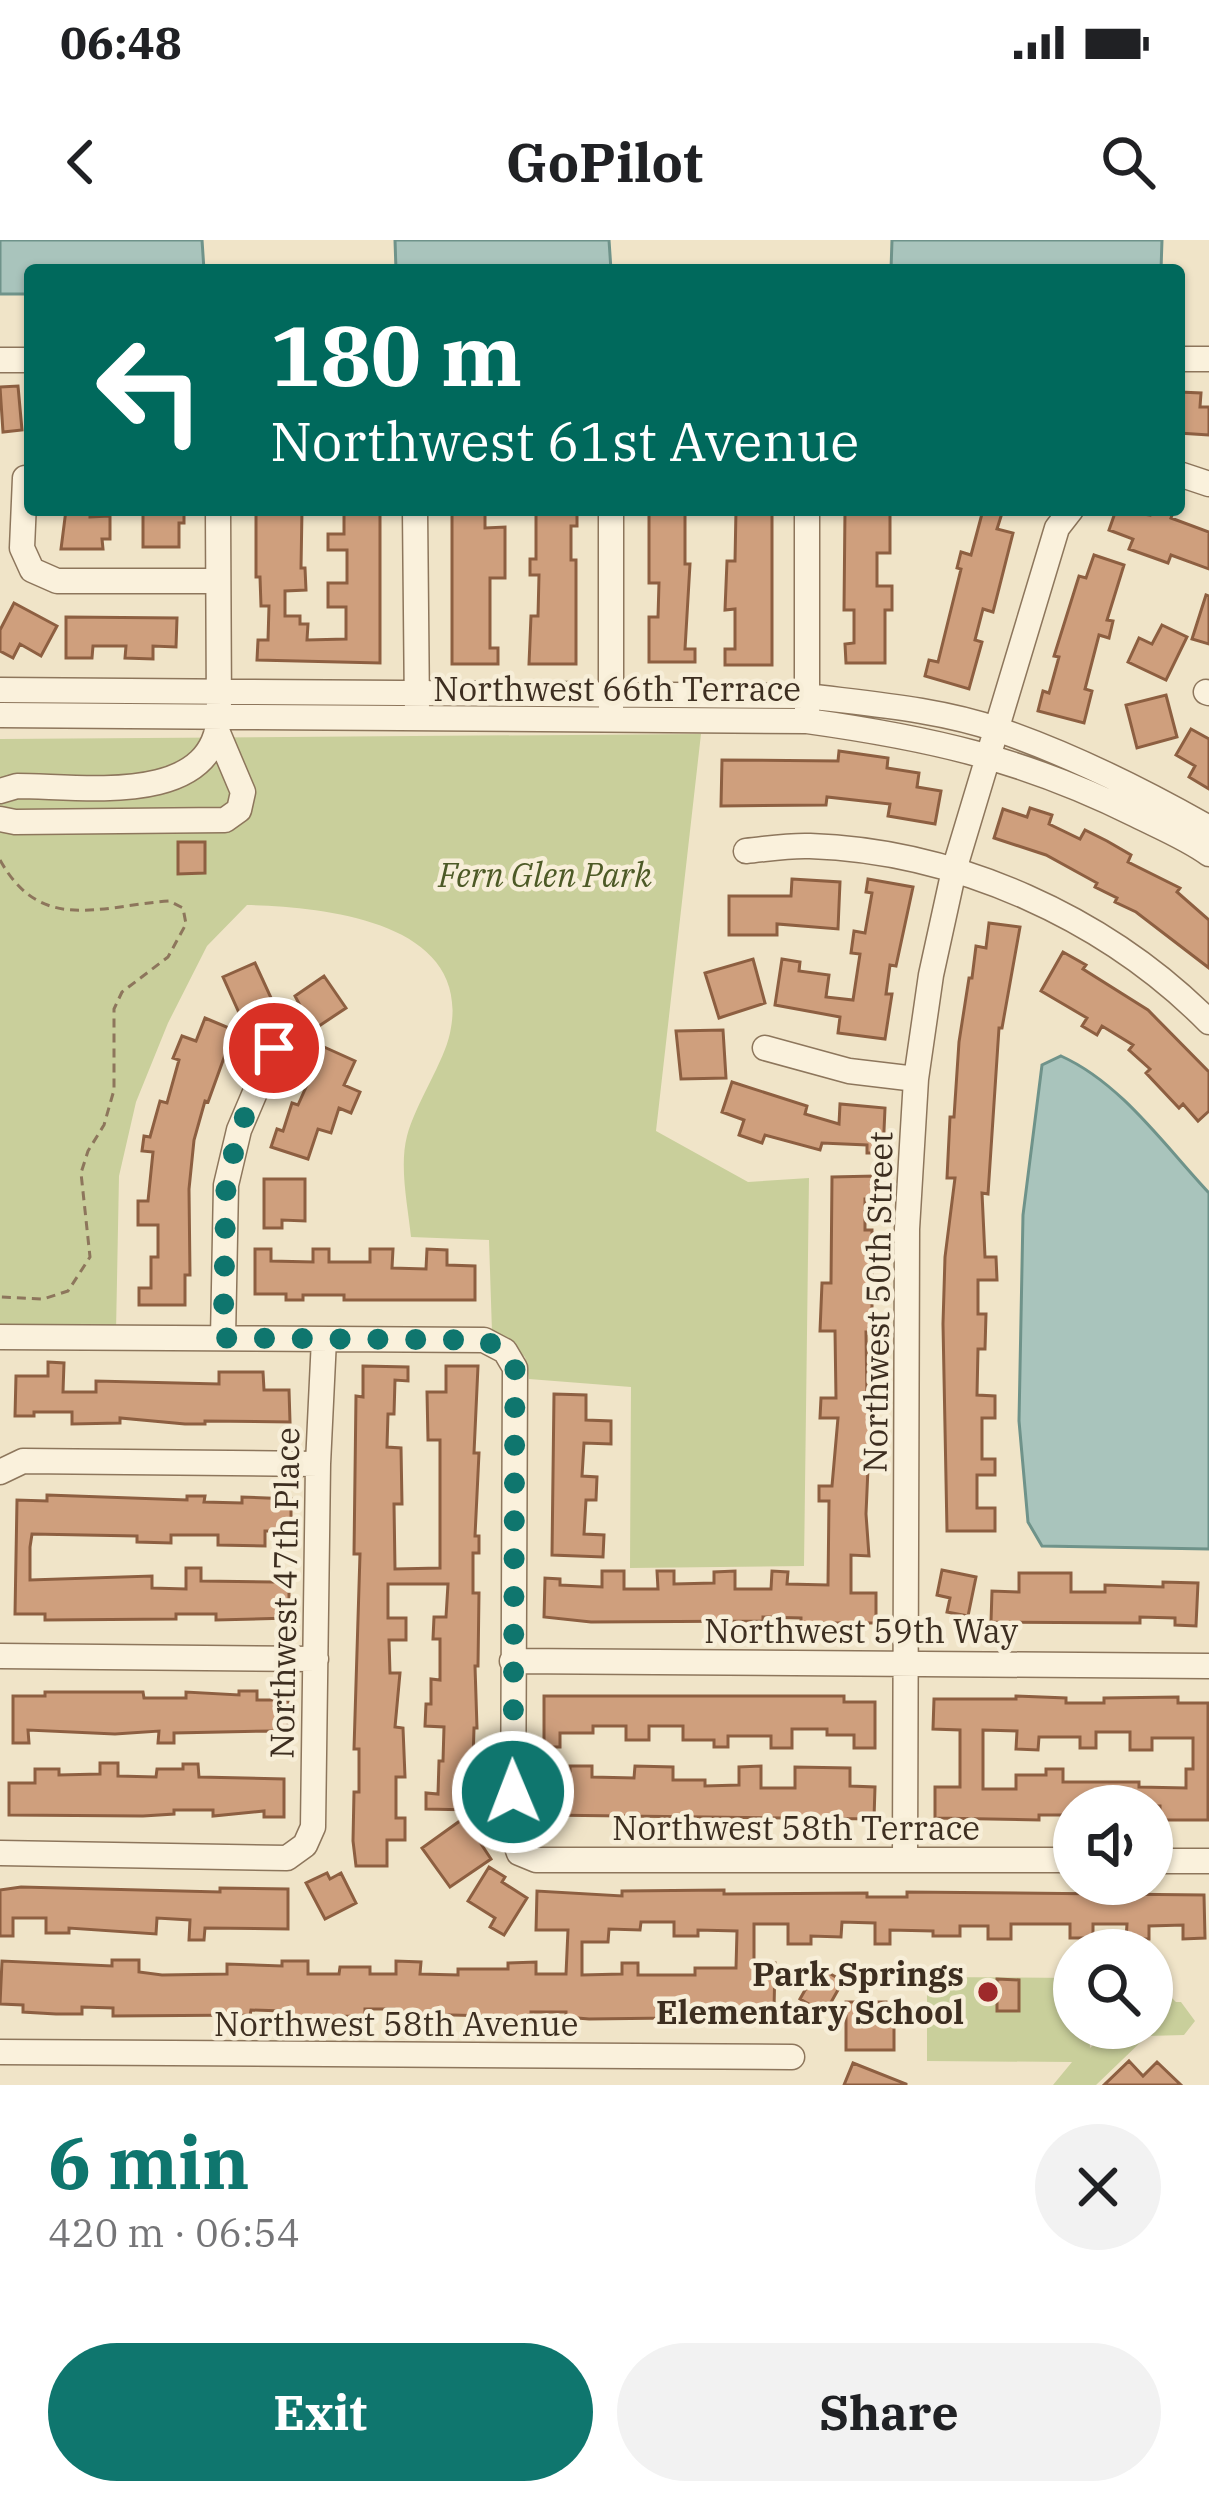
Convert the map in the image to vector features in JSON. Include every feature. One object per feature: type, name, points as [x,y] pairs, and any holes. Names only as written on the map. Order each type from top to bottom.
[{"type":"street","points":[[24,501],[22,548],[32,570],[57,580],[217,581]]},
{"type":"street","points":[[0,791],[17,785],[159,784],[205,760],[218,715],[218,516]]},
{"type":"street","points":[[415,516],[417,708]]},
{"type":"street","points":[[611,516],[611,709]]},
{"type":"street","points":[[807,516],[807,708]]},
{"type":"street","name":"Northwest 50th Street","points":[[905,1860],[908,1229],[916,1079],[931,975],[954,869],[1057,528],[1066,516]]},
{"type":"street","name":"Northwest 66th Terrace","points":[[0,690],[218,715]]},
{"type":"street","name":"Northwest 66th Terrace","points":[[0,715],[218,715],[417,708],[913,710],[995,728],[1081,762],[1208,845]]},
{"type":"street","name":"Northwest 66th Terrace","points":[[807,708],[988,754],[1071,783],[1208,845]]},
{"type":"street","points":[[0,819],[225,820],[239,810],[243,792],[218,715]]},
{"type":"street","points":[[746,851],[807,846],[849,849],[954,869],[1029,898],[1108,940],[1186,998],[1209,1022]]},
{"type":"street","points":[[223,1338],[226,1185],[239,1130],[274,1048]]},
{"type":"street","points":[[765,1048],[849,1071],[916,1079]]},
{"type":"street","points":[[0,1336],[484,1340],[505,1351],[515,1368],[512,1660]]},
{"type":"street","name":"Northwest 47th Place","points":[[0,1853],[287,1858],[305,1846],[314,1827],[324,1339]]},
{"type":"street","points":[[1,1471],[23,1461],[318,1464]]},
{"type":"street","points":[[0,1656],[316,1659]]},
{"type":"street","name":"Northwest 59th Way","points":[[512,1660],[1209,1666]]},
{"type":"street","name":"Northwest 58th Terrace","points":[[512,1660],[514,1836],[520,1853],[536,1860],[1053,1860]]},
{"type":"street","points":[[1173,1861],[1209,1861]]},
{"type":"street","name":"Northwest 58th Avenue","points":[[0,2052],[792,2057]]},
{"type":"street","points":[[366,2056],[366,2085]]},
{"type":"path","points":[[0,860],[11,881],[31,901],[50,909],[80,912],[170,901],[183,908],[186,925],[168,957],[122,992],[114,1009],[114,1090],[104,1125],[81,1173],[90,1257],[68,1292],[44,1299],[0,1297]]},
{"type":"green space","name":"Fern Glen Park","points":[[701,734],[656,1131],[748,1182],[809,1178],[804,1566],[630,1568],[631,1387],[529,1379],[525,1357],[492,1332],[489,1240],[411,1237],[405,1148],[411,1123],[447,1044],[451,995],[439,966],[417,944],[351,917],[247,905],[207,946],[136,1102],[119,1176],[116,1332],[0,1324],[0,739]]},
{"type":"green space","points":[[927,1977],[1053,1978],[1053,2049],[1133,2049],[1096,2085],[1053,2085],[1072,2062],[927,2061]]},
{"type":"green space","points":[[1173,1999],[1181,2002],[1195,2021],[1184,2035],[1173,2035]]},
{"type":"water","points":[[0,240],[202,240],[204,264],[24,264],[24,294],[0,294]]},
{"type":"water","points":[[395,240],[609,240],[611,264],[396,264]]},
{"type":"water","points":[[892,240],[1162,240],[1161,264],[891,264]]},
{"type":"water","points":[[1061,1056],[1122,1099],[1209,1193],[1209,1549],[1042,1546],[1028,1522],[1019,1421],[1023,1215],[1042,1065]]},
{"type":"building","points":[[18,386],[22,430],[3,432],[0,387]]},
{"type":"building","points":[[1185,392],[1201,393],[1200,407],[1209,407],[1209,435],[1185,433]]},
{"type":"building","points":[[65,516],[110,516],[110,539],[102,539],[103,549],[61,549]]},
{"type":"building","points":[[143,516],[184,516],[184,523],[179,523],[179,547],[143,547]]},
{"type":"building","points":[[256,516],[302,516],[301,568],[305,568],[306,590],[285,591],[285,616],[300,616],[300,624],[308,624],[307,640],[346,639],[346,607],[328,607],[328,583],[347,583],[347,550],[328,550],[328,534],[344,534],[344,516],[380,516],[380,663],[257,660],[258,640],[268,640],[269,606],[261,606],[260,577],[256,577]]},
{"type":"building","points":[[452,516],[485,516],[485,528],[505,527],[505,578],[490,578],[490,648],[498,648],[498,664],[452,664]]},
{"type":"building","points":[[536,516],[577,516],[577,526],[571,526],[571,560],[576,560],[576,664],[529,664],[539,575],[530,575],[530,559],[536,559]]},
{"type":"building","points":[[649,516],[685,516],[685,564],[690,564],[685,649],[695,649],[695,662],[649,662],[649,617],[658,617],[659,583],[649,583]]},
{"type":"building","points":[[736,516],[772,516],[772,665],[725,665],[725,649],[735,649],[735,609],[725,610],[727,561],[735,561]]},
{"type":"building","points":[[845,516],[890,516],[890,553],[877,553],[877,586],[892,586],[892,610],[885,610],[885,663],[846,663],[845,644],[854,643],[854,610],[844,610]]},
{"type":"building","points":[[981,516],[1001,516],[997,529],[1013,533],[993,612],[983,609],[975,640],[982,642],[969,689],[925,676],[929,660],[938,662],[961,552],[971,555]]},
{"type":"building","points":[[1114,516],[1172,516],[1209,532],[1209,569],[1171,555],[1168,563],[1129,549],[1133,539],[1109,530]]},
{"type":"building","points":[[1094,555],[1124,565],[1107,620],[1113,621],[1109,638],[1099,635],[1085,689],[1092,691],[1084,723],[1038,711],[1043,691],[1049,693],[1059,657],[1054,656],[1079,576],[1086,578]]},
{"type":"building","points":[[1209,596],[1209,644],[1192,639]]},
{"type":"building","points":[[14,603],[57,626],[41,656],[20,644],[13,658],[0,651],[0,630]]},
{"type":"building","points":[[66,617],[177,618],[176,647],[153,646],[153,659],[125,658],[126,646],[93,646],[92,658],[66,658]]},
{"type":"building","points":[[1162,625],[1187,637],[1166,680],[1128,662],[1139,638],[1152,644]]},
{"type":"building","points":[[1166,695],[1177,737],[1137,748],[1126,705]]},
{"type":"building","points":[[1191,729],[1209,739],[1209,789],[1189,777],[1195,766],[1176,755]]},
{"type":"building","points":[[839,751],[888,758],[887,768],[919,773],[917,787],[941,791],[935,824],[888,816],[890,804],[827,797],[826,805],[721,806],[722,760],[838,761]]},
{"type":"building","points":[[1030,808],[1052,815],[1049,824],[1080,839],[1085,830],[1107,841],[1131,855],[1128,862],[1180,888],[1177,892],[1209,920],[1209,968],[1136,912],[1115,902],[1117,898],[1095,887],[1097,883],[1046,855],[994,838],[1003,809],[1027,817]]},
{"type":"building","points":[[178,842],[205,842],[205,873],[178,874]]},
{"type":"building","points":[[792,879],[840,882],[838,929],[777,924],[777,935],[729,935],[729,896],[791,896]]},
{"type":"building","points":[[868,879],[913,887],[896,966],[890,965],[886,994],[892,994],[885,1039],[838,1033],[840,1017],[775,1005],[782,959],[800,962],[799,971],[829,975],[826,997],[853,1000],[860,954],[851,953],[854,931],[865,933],[872,893],[866,892]]},
{"type":"building","points":[[989,923],[1020,927],[999,1028],[988,1194],[982,1193],[985,1257],[996,1257],[997,1280],[978,1280],[978,1314],[986,1314],[985,1349],[978,1349],[977,1395],[995,1396],[995,1418],[982,1418],[982,1459],[995,1459],[995,1475],[977,1475],[977,1508],[995,1508],[995,1531],[947,1531],[943,1324],[955,1178],[947,1178],[950,1117],[954,1117],[969,978],[976,946],[986,948]]},
{"type":"building","points":[[1063,952],[1148,1010],[1209,1072],[1209,1111],[1198,1121],[1146,1073],[1150,1069],[1129,1050],[1133,1045],[1102,1026],[1097,1035],[1082,1026],[1087,1018],[1041,991]]},
{"type":"building","points":[[753,959],[765,1003],[719,1018],[705,973]]},
{"type":"building","points":[[255,963],[272,1000],[240,1015],[223,977]]},
{"type":"building","points":[[324,976],[346,1008],[313,1030],[295,996]]},
{"type":"building","points":[[205,1018],[234,1030],[194,1140],[185,1305],[139,1305],[139,1288],[151,1288],[151,1257],[158,1257],[158,1225],[138,1225],[138,1201],[148,1201],[153,1152],[142,1151],[144,1136],[150,1137],[160,1101],[167,1103],[179,1060],[173,1058],[182,1036],[196,1041]]},
{"type":"building","points":[[723,1030],[726,1078],[681,1079],[676,1031]]},
{"type":"building","points":[[324,1047],[355,1061],[344,1085],[360,1092],[351,1113],[339,1108],[331,1133],[318,1129],[308,1159],[271,1147],[277,1129],[283,1131],[292,1103],[298,1105]]},
{"type":"building","points":[[732,1082],[807,1106],[805,1114],[839,1124],[840,1104],[885,1108],[883,1153],[867,1153],[867,1145],[822,1143],[820,1150],[765,1135],[762,1143],[739,1135],[744,1120],[722,1112]]},
{"type":"building","points":[[875,1176],[875,1199],[865,1199],[865,1230],[872,1230],[872,1307],[866,1332],[867,1400],[871,1400],[869,1556],[851,1555],[851,1593],[876,1593],[876,1623],[801,1623],[801,1618],[763,1617],[763,1621],[591,1622],[544,1617],[545,1578],[560,1579],[560,1585],[602,1587],[602,1571],[624,1571],[624,1589],[658,1589],[657,1571],[674,1571],[674,1584],[714,1583],[714,1572],[735,1571],[735,1589],[771,1589],[772,1571],[788,1572],[787,1584],[828,1585],[829,1501],[819,1501],[819,1486],[832,1486],[838,1418],[820,1418],[821,1398],[836,1398],[835,1331],[820,1331],[822,1283],[831,1283],[832,1177]]},
{"type":"building","points":[[264,1179],[305,1179],[305,1221],[282,1220],[282,1228],[264,1228]]},
{"type":"building","points":[[255,1249],[271,1249],[271,1261],[313,1262],[313,1249],[329,1249],[329,1262],[370,1262],[370,1249],[393,1249],[392,1268],[426,1269],[427,1249],[447,1250],[447,1265],[475,1266],[475,1300],[344,1300],[344,1295],[303,1295],[303,1300],[286,1300],[286,1294],[255,1294]]},
{"type":"building","points":[[48,1362],[64,1363],[63,1392],[96,1392],[96,1381],[219,1384],[219,1372],[263,1372],[264,1390],[289,1390],[290,1422],[185,1424],[120,1418],[120,1423],[72,1424],[72,1412],[15,1416],[16,1376],[48,1376]]},
{"type":"building","points":[[363,1366],[408,1367],[408,1381],[395,1380],[394,1414],[388,1414],[387,1447],[401,1448],[402,1504],[394,1504],[395,1569],[440,1568],[440,1440],[428,1440],[427,1392],[446,1392],[446,1366],[478,1366],[474,1453],[479,1453],[475,1536],[479,1536],[479,1553],[473,1553],[473,1593],[479,1593],[473,1762],[478,1762],[478,1779],[472,1779],[472,1810],[426,1809],[426,1793],[438,1794],[439,1761],[443,1761],[444,1727],[425,1726],[431,1679],[440,1680],[440,1639],[433,1639],[434,1617],[446,1617],[448,1584],[388,1584],[388,1618],[406,1618],[406,1640],[389,1640],[390,1673],[400,1673],[395,1727],[403,1728],[405,1777],[396,1777],[396,1818],[405,1818],[405,1840],[387,1840],[387,1866],[356,1866],[353,1841],[354,1792],[359,1792],[359,1749],[354,1749],[360,1554],[354,1554],[356,1396],[363,1397]]},
{"type":"building","points":[[554,1394],[586,1395],[586,1420],[611,1421],[611,1444],[584,1443],[582,1476],[597,1477],[596,1500],[586,1500],[584,1534],[604,1535],[603,1557],[552,1555]]},
{"type":"building","points":[[47,1495],[187,1500],[187,1496],[205,1496],[204,1502],[242,1503],[242,1497],[291,1499],[291,1531],[265,1531],[265,1546],[218,1545],[218,1535],[171,1535],[171,1543],[137,1542],[137,1536],[32,1534],[30,1547],[30,1580],[152,1576],[152,1588],[186,1589],[186,1568],[201,1568],[201,1581],[273,1582],[273,1574],[289,1574],[289,1618],[216,1620],[216,1614],[176,1614],[176,1619],[45,1620],[45,1614],[15,1614],[17,1500],[47,1501]]},
{"type":"building","points":[[942,1570],[976,1577],[968,1616],[947,1612],[950,1598],[937,1595]]},
{"type":"building","points":[[1019,1573],[1071,1573],[1071,1592],[1105,1592],[1105,1585],[1198,1583],[1196,1626],[1175,1625],[1175,1618],[1140,1617],[1140,1623],[991,1622],[992,1591],[1019,1592]]},
{"type":"building","points":[[239,1691],[257,1691],[257,1700],[288,1700],[288,1745],[272,1745],[272,1731],[174,1733],[174,1743],[158,1743],[159,1731],[28,1730],[29,1743],[13,1743],[13,1696],[143,1692],[144,1698],[186,1698],[186,1692],[239,1695]]},
{"type":"building","points":[[544,1696],[844,1696],[844,1702],[875,1702],[875,1748],[854,1748],[854,1735],[827,1735],[827,1729],[792,1729],[792,1748],[771,1748],[771,1736],[728,1736],[728,1747],[714,1747],[714,1740],[683,1740],[683,1726],[649,1726],[649,1740],[626,1740],[626,1726],[593,1726],[593,1733],[560,1733],[560,1747],[544,1747]]},
{"type":"building","points":[[1016,1696],[1104,1703],[1104,1698],[1178,1697],[1178,1703],[1208,1703],[1208,1820],[1173,1820],[1173,1788],[1186,1788],[1186,1769],[1193,1769],[1193,1738],[1152,1738],[1152,1750],[1130,1750],[1130,1732],[1096,1732],[1096,1748],[1080,1748],[1080,1737],[1039,1737],[1038,1750],[1016,1749],[1017,1731],[983,1730],[983,1789],[1016,1789],[1016,1775],[1046,1775],[1046,1769],[1063,1769],[1063,1782],[1139,1785],[1053,1785],[1053,1815],[1039,1815],[1039,1820],[935,1818],[935,1787],[960,1787],[960,1730],[933,1729],[934,1699]]},
{"type":"building","points":[[100,1763],[118,1763],[118,1776],[156,1777],[157,1769],[198,1764],[199,1777],[284,1779],[284,1817],[264,1817],[264,1811],[213,1816],[213,1810],[143,1816],[9,1815],[9,1783],[35,1783],[35,1769],[59,1769],[59,1775],[100,1774]]},
{"type":"building","points":[[570,1766],[592,1766],[592,1777],[634,1778],[635,1766],[673,1767],[673,1780],[705,1780],[705,1786],[739,1785],[739,1767],[761,1766],[761,1788],[795,1788],[795,1767],[850,1768],[850,1786],[875,1787],[874,1819],[545,1815],[546,1784],[570,1784]]},
{"type":"building","points":[[464,1818],[491,1859],[450,1887],[422,1848]]},
{"type":"building","points":[[489,1867],[527,1898],[504,1935],[490,1927],[495,1918],[468,1901]]},
{"type":"building","points":[[327,1873],[330,1879],[341,1873],[356,1903],[325,1919],[306,1883]]},
{"type":"building","points":[[288,1889],[288,1929],[205,1928],[204,1940],[189,1940],[190,1920],[157,1918],[156,1934],[69,1928],[69,1933],[46,1933],[46,1918],[13,1918],[13,1936],[0,1936],[0,1890]]},
{"type":"building","points":[[724,1890],[724,1894],[867,1893],[867,1897],[907,1897],[907,1892],[1053,1893],[1053,1905],[1173,1905],[1173,1895],[1204,1895],[1205,1938],[1183,1939],[1183,1925],[1127,1929],[1127,1924],[1093,1924],[1093,1929],[1070,1929],[1070,1924],[1011,1924],[1011,1939],[988,1939],[988,1926],[960,1926],[960,1936],[890,1930],[890,1944],[875,1944],[875,1923],[842,1922],[841,1937],[811,1936],[811,1944],[788,1944],[788,1924],[754,1924],[754,1963],[775,1963],[774,2010],[726,2009],[726,2018],[701,2018],[701,2012],[670,2012],[670,2018],[589,2019],[566,2017],[566,2012],[531,2012],[531,2017],[394,2017],[394,2009],[365,2009],[365,2016],[282,2017],[282,2011],[251,2010],[250,2015],[113,2016],[113,2008],[82,2007],[82,2014],[56,2014],[23,2012],[23,2005],[0,2004],[2,1961],[112,1966],[112,1960],[139,1960],[139,1972],[162,1975],[227,1974],[227,1964],[282,1966],[282,1961],[308,1961],[308,1974],[370,1967],[370,1974],[396,1974],[396,1961],[421,1962],[420,1974],[458,1975],[458,1969],[508,1969],[508,1963],[536,1962],[536,1974],[566,1974],[568,1930],[536,1930],[537,1891],[622,1896],[622,1891]],"holes":[[[641,1922],[674,1922],[674,1936],[698,1936],[698,1930],[737,1931],[736,1968],[695,1968],[695,1975],[638,1975],[638,1963],[622,1963],[622,1974],[582,1975],[582,1942],[608,1942],[609,1929],[640,1930]]]},
{"type":"building","points":[[818,1967],[843,1981],[825,2013],[800,1999]]},
{"type":"building","points":[[997,1979],[1019,1980],[1019,2011],[997,2011]]},
{"type":"building","points":[[846,2002],[886,2002],[886,2019],[894,2018],[894,2050],[846,2050]]},
{"type":"building","points":[[1129,2061],[1143,2076],[1157,2062],[1181,2085],[1104,2085]]},
{"type":"building","points":[[853,2063],[906,2084],[906,2085],[844,2085]]},
{"type":"place","name":"Park Springs Elementary School","points":[[988,1992]]},
{"type":"route","points":[[274,1048],[239,1130],[226,1185],[223,1338],[484,1340],[505,1351],[515,1368],[513,1792]]}]
